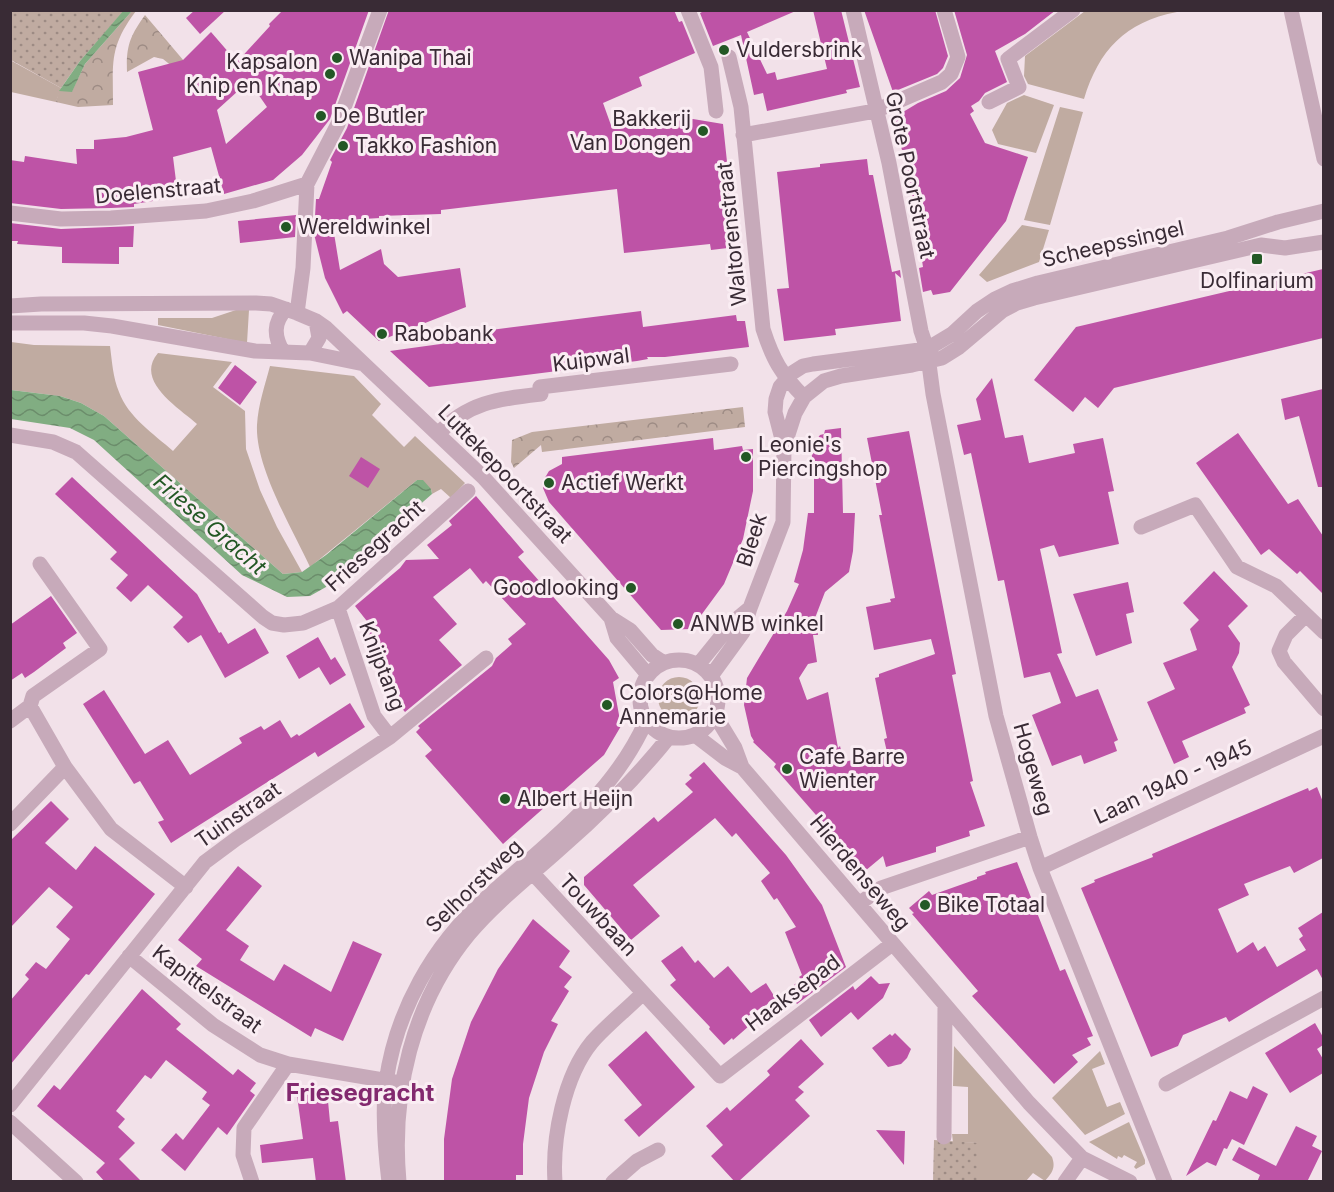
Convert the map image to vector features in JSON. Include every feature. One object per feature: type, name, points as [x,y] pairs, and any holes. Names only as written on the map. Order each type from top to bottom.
[{"type":"street","points":[[283,352],[278,343],[275,325],[279,316],[292,311],[303,268],[308,184],[338,124],[381,10]]},
{"type":"street","points":[[688,10],[711,67],[716,111]]},
{"type":"street","name":"Grote Poortstraat","points":[[853,10],[889,163],[921,331],[928,355]]},
{"type":"street","points":[[743,135],[875,111],[942,82],[951,74],[958,57],[944,10]]},
{"type":"street","points":[[989,102],[1019,87],[1008,59],[1073,10]]},
{"type":"street","points":[[1291,10],[1323,159]]},
{"type":"street","name":"Waltorenstraat","points":[[729,57],[741,107],[763,329],[770,349],[786,379],[804,397]]},
{"type":"street","name":"Doelenstraat","points":[[10,213],[61,219],[206,211],[253,201],[308,184]]},
{"type":"street","name":"Scheepssingel","points":[[928,355],[977,311],[1012,291],[1228,238],[1323,211]]},
{"type":"street","name":"Scheepssingel","points":[[928,355],[942,358],[958,348],[1002,311],[1025,301],[1261,245],[1284,248],[1323,242]]},
{"type":"street","name":"Luttekepoortstraat","points":[[10,306],[256,303],[270,304],[316,321],[514,508],[611,618],[630,630],[652,655],[664,663]]},
{"type":"street","points":[[139,304],[140,330]]},
{"type":"street","points":[[310,353],[319,338],[316,321]]},
{"type":"street","points":[[10,323],[84,323],[140,330],[255,351],[310,353],[364,364]]},
{"type":"street","points":[[786,379],[803,366],[813,364],[928,355]]},
{"type":"street","points":[[804,397],[824,381],[928,355]]},
{"type":"street","name":"Hogeweg","points":[[928,355],[933,394],[996,716],[1030,837],[1040,868],[1165,1182]]},
{"type":"street","name":"Kuipwal","points":[[438,434],[468,410],[480,405],[541,394],[540,387],[731,364]]},
{"type":"street","name":"Bleek","points":[[784,447],[774,412],[780,387],[786,379]]},
{"type":"street","name":"Bleek","points":[[711,676],[743,632],[783,522],[784,447],[795,412],[804,397]]},
{"type":"street","name":"Friesegracht","points":[[10,435],[53,442],[76,452],[272,623],[284,625],[303,623],[338,608],[468,491]]},
{"type":"street","points":[[1141,527],[1195,505],[1237,567],[1276,586],[1323,632]]},
{"type":"street","points":[[10,720],[30,706],[33,696],[100,649],[40,564]]},
{"type":"street","name":"Knijptang","points":[[338,608],[374,716],[390,737]]},
{"type":"street","name":"Bleek","points":[[698,664],[732,623],[750,608]]},
{"type":"street","points":[[1306,615],[1286,635],[1280,651],[1284,662],[1323,710]]},
{"type":"street","name":"Luttekepoortstraat","points":[[611,618],[616,638],[648,675]]},
{"type":"street","name":"Tuinstraat","points":[[10,1105],[205,862],[390,737],[486,658]]},
{"type":"street","points":[[674,660],[698,664],[711,676],[718,696],[716,715],[711,723],[695,735],[682,738],[669,737],[657,732],[646,721],[641,710],[642,685],[648,675],[664,663],[674,660]]},
{"type":"street","points":[[30,706],[65,767],[111,829],[186,887]]},
{"type":"street","name":"Hierdenseweg","points":[[716,715],[735,748],[742,767],[1029,1103],[1082,1158],[1130,1182]]},
{"type":"street","name":"Selhorstweg","points":[[528,869],[620,770],[638,740],[646,721]]},
{"type":"street","name":"Hierdenseweg","points":[[695,735],[725,758],[742,767]]},
{"type":"street","name":"Laan 1940 - 1945","points":[[1040,868],[1323,736]]},
{"type":"street","name":"Selhorstweg","points":[[399,1182],[394,1082],[401,1027],[416,988],[435,953],[459,923],[612,801],[669,737]]},
{"type":"street","points":[[10,824],[65,767]]},
{"type":"street","points":[[860,903],[881,888],[1030,837]]},
{"type":"street","name":"Touwbaan","points":[[528,869],[720,1076]]},
{"type":"street","name":"Haaksepad","points":[[720,1076],[892,944]]},
{"type":"street","name":"Kapittelstraat","points":[[129,956],[213,1025],[260,1055],[288,1064],[394,1082]]},
{"type":"street","points":[[555,1182],[556,1138],[573,1070],[592,1042],[642,994]]},
{"type":"street","points":[[1166,1084],[1323,998]]},
{"type":"street","points":[[944,1137],[945,1006]]},
{"type":"street","points":[[252,1182],[243,1155],[244,1128],[288,1064]]},
{"type":"street","name":"Selhorstweg","points":[[389,1182],[384,1108],[394,1082]]},
{"type":"street","points":[[10,1122],[76,1182]]},
{"type":"street","points":[[613,1182],[636,1161],[658,1150]]},
{"type":"street","points":[[1065,1182],[1082,1158]]},
{"type":"green space","points":[[1176,10],[1177,12],[1143,23],[1117,41],[1098,66],[1084,99],[1028,84],[1024,76],[1025,56],[1085,11]]},
{"type":"green space","points":[[10,11],[124,11],[80,61],[61,88],[11,60]]},
{"type":"green space","points":[[132,11],[136,11],[121,35],[114,55],[113,105],[78,107],[56,102],[59,91],[72,91],[85,64]]},
{"type":"green space","points":[[145,15],[184,61],[173,67],[163,59],[154,57],[127,72],[130,42]]},
{"type":"green space","points":[[10,60],[61,88],[56,102],[11,92]]},
{"type":"green space","points":[[1024,95],[1054,105],[1036,153],[998,144],[992,130],[1007,103]]},
{"type":"green space","points":[[1060,107],[1083,112],[1050,225],[1024,220]]},
{"type":"green space","points":[[1022,225],[1049,230],[1039,262],[987,282],[979,275]]},
{"type":"green space","points":[[236,310],[249,310],[247,343],[158,325],[158,318],[212,318]]},
{"type":"green space","points":[[11,342],[34,345],[110,346],[115,381],[123,401],[142,424],[173,451],[197,424],[170,402],[155,384],[151,374],[152,363],[158,353],[232,362],[213,387],[245,411],[246,449],[260,490],[302,572],[283,574],[104,416],[81,403],[60,396],[11,390]]},
{"type":"green space","points":[[270,366],[354,376],[381,404],[372,415],[404,447],[415,436],[465,483],[451,498],[441,489],[432,494],[431,489],[417,480],[310,567],[268,478],[258,442],[259,410]]},
{"type":"green space","points":[[743,407],[745,427],[542,452],[541,445],[514,468],[511,462],[512,440],[532,432]]},
{"type":"green space","points":[[679,677],[694,683],[700,698],[694,713],[679,719],[664,713],[658,698],[664,683]]},
{"type":"green space","points":[[954,1046],[1052,1157],[1053,1170],[1045,1181],[1033,1173],[1026,1181],[979,1181],[978,1143],[953,1142],[952,1134],[968,1134],[968,1087],[953,1086]]},
{"type":"green space","points":[[1100,1051],[1105,1064],[1092,1069],[1107,1107],[1120,1102],[1125,1114],[1085,1135],[1052,1098]]},
{"type":"green space","points":[[1129,1122],[1145,1160],[1145,1164],[1136,1169],[1134,1167],[1137,1162],[1124,1155],[1122,1158],[1118,1156],[1117,1159],[1089,1142]]},
{"type":"green space","points":[[934,1140],[979,1143],[979,1181],[933,1182]]},
{"type":"water","points":[[124,10],[132,11],[85,64],[72,92],[59,91],[80,61]]},
{"type":"water","name":"Friese Gracht","points":[[11,390],[60,396],[81,403],[104,416],[283,574],[302,572],[417,480],[423,480],[431,489],[432,494],[326,587],[310,596],[287,597],[242,575],[94,440],[70,428],[11,419]]},
{"type":"building","points":[[195,10],[226,10],[200,34],[186,18]]},
{"type":"building","points":[[283,10],[369,10],[330,119],[302,155],[273,180],[224,194],[211,147],[173,157],[178,197],[134,204],[134,207],[111,208],[61,209],[10,203],[10,160],[24,162],[25,156],[77,164],[76,149],[94,149],[94,140],[126,137],[153,130],[138,72],[183,60],[211,32],[237,62],[270,26],[269,24]],"holes":[[[249,81],[267,107],[226,144],[217,110]]]},
{"type":"building","points":[[389,10],[674,10],[679,22],[682,21],[695,53],[639,77],[642,86],[603,103],[612,128],[693,119],[723,124],[736,247],[711,250],[710,244],[624,253],[617,189],[441,210],[441,214],[379,216],[379,218],[332,221],[340,270],[381,249],[384,264],[398,277],[460,268],[466,307],[379,341],[347,311],[343,314],[325,278],[314,234],[316,199],[319,199],[332,162],[330,160],[347,128]]},
{"type":"building","points":[[706,10],[798,10],[747,32],[767,74],[775,72],[777,80],[827,69],[813,10],[841,10],[860,87],[846,90],[847,93],[767,111],[763,93],[754,95],[741,35],[713,46],[700,13]]},
{"type":"building","points":[[864,10],[935,10],[948,56],[943,68],[937,74],[893,92]]},
{"type":"building","points":[[954,10],[1056,10],[1025,34],[995,51],[1007,82],[985,93],[971,106],[974,111],[970,114],[985,143],[1028,157],[1006,221],[950,292],[933,295],[931,290],[923,292],[919,268],[923,267],[912,193],[904,150],[902,150],[893,118],[918,103],[946,91],[960,78],[967,55]]},
{"type":"building","points":[[867,159],[869,175],[873,175],[892,272],[900,270],[901,278],[895,273],[901,321],[835,329],[836,335],[784,341],[777,289],[789,288],[777,172]]},
{"type":"building","points":[[296,215],[295,237],[240,243],[238,221]]},
{"type":"building","points":[[10,223],[61,229],[134,226],[133,247],[119,247],[119,264],[62,263],[62,247],[17,244],[18,241],[10,241]]},
{"type":"building","points":[[1323,269],[1323,338],[1114,388],[1098,408],[1085,397],[1073,412],[1034,380],[1076,327]]},
{"type":"building","points":[[641,311],[643,327],[736,315],[737,321],[745,321],[749,347],[647,357],[648,359],[637,361],[429,387],[390,351],[484,338],[483,331]]},
{"type":"building","points":[[235,365],[257,382],[240,405],[218,388]]},
{"type":"building","points":[[992,378],[1005,438],[1023,435],[1029,463],[1075,453],[1073,444],[1103,438],[1114,491],[1108,492],[1119,544],[1059,557],[1054,545],[1040,549],[1062,653],[1057,654],[1076,697],[1098,689],[1118,740],[1114,742],[1117,751],[1084,764],[1081,755],[1052,766],[1032,715],[1061,703],[1050,672],[1024,678],[1004,580],[998,581],[971,453],[964,455],[957,425],[981,420],[976,399]]},
{"type":"building","points":[[1323,389],[1323,487],[1318,487],[1299,416],[1285,420],[1281,399]]},
{"type":"building","points":[[841,428],[843,513],[855,513],[853,551],[849,572],[825,592],[815,618],[818,635],[813,635],[817,662],[808,664],[799,678],[807,700],[828,692],[838,748],[840,746],[844,762],[887,752],[884,739],[887,738],[875,678],[879,677],[879,674],[935,654],[931,639],[874,650],[866,607],[891,602],[890,599],[895,598],[867,438],[909,431],[956,674],[952,675],[973,781],[970,782],[985,826],[969,831],[970,836],[936,847],[936,852],[886,867],[883,856],[865,871],[774,767],[776,764],[753,742],[744,705],[747,678],[787,611],[799,584],[794,582],[803,550],[808,513],[814,513],[811,447],[825,430]]},
{"type":"building","points":[[1238,433],[1288,504],[1298,499],[1323,536],[1323,594],[1300,571],[1297,574],[1269,549],[1261,555],[1196,463]]},
{"type":"building","points":[[713,438],[714,450],[742,446],[743,450],[753,449],[753,491],[743,539],[724,584],[691,629],[661,630],[549,502],[543,488],[543,481],[549,471],[562,464],[562,457]]},
{"type":"building","points":[[361,457],[380,469],[368,488],[349,476]]},
{"type":"building","points":[[72,477],[197,594],[219,633],[221,632],[228,644],[255,628],[269,653],[225,678],[201,635],[188,643],[173,627],[183,617],[148,585],[131,602],[116,588],[128,575],[110,559],[117,552],[55,494]]},
{"type":"building","points":[[476,496],[524,552],[518,557],[609,660],[619,678],[613,682],[621,726],[604,755],[503,844],[425,756],[432,750],[416,732],[420,728],[418,726],[492,666],[496,658],[512,644],[508,639],[526,624],[486,581],[483,584],[470,568],[433,597],[457,624],[439,640],[462,665],[405,712],[387,691],[391,688],[380,675],[385,670],[373,657],[377,653],[361,633],[370,625],[355,606],[400,568],[406,560],[439,559],[427,545],[452,525],[449,521]]},
{"type":"building","points":[[1214,571],[1248,606],[1228,626],[1240,643],[1239,653],[1232,667],[1250,705],[1244,708],[1246,713],[1182,741],[1189,757],[1174,764],[1147,702],[1175,689],[1163,663],[1197,650],[1190,629],[1199,620],[1183,603]]},
{"type":"building","points":[[1128,582],[1134,612],[1126,614],[1132,643],[1096,656],[1073,594]]},
{"type":"building","points":[[51,596],[77,633],[63,643],[66,648],[34,672],[25,678],[22,673],[10,681],[10,625]]},
{"type":"building","points":[[318,637],[331,660],[335,657],[346,675],[330,685],[319,667],[299,679],[286,656]]},
{"type":"building","points":[[104,690],[145,754],[168,740],[190,775],[242,743],[239,738],[261,726],[264,730],[280,720],[291,738],[297,734],[299,736],[350,703],[365,727],[318,757],[315,752],[171,843],[158,822],[164,820],[140,781],[134,784],[83,704]]},
{"type":"building","points":[[704,762],[786,855],[822,905],[846,967],[797,1004],[787,991],[801,979],[799,977],[802,975],[785,932],[796,927],[777,898],[774,900],[761,881],[770,873],[736,833],[732,837],[715,818],[633,885],[660,916],[631,940],[584,885],[584,877],[654,817],[658,822],[693,792],[685,784],[692,778],[689,775]]},
{"type":"building","points":[[1317,787],[1323,802],[1323,858],[1294,873],[1290,866],[1244,884],[1249,895],[1218,909],[1237,953],[1253,942],[1258,951],[1265,946],[1277,967],[1306,950],[1299,939],[1303,936],[1298,928],[1323,912],[1323,980],[1317,969],[1229,1022],[1226,1017],[1183,1035],[1178,1046],[1151,1057],[1081,888],[1095,882],[1094,880],[1153,857],[1152,854],[1308,788],[1309,791]]},
{"type":"building","points":[[51,801],[69,819],[45,843],[76,870],[95,846],[155,894],[89,975],[86,974],[10,1065],[10,1001],[29,979],[25,975],[36,962],[46,969],[70,939],[56,927],[73,907],[49,887],[10,928],[10,841]]},
{"type":"building","points":[[1017,862],[1060,971],[1065,969],[1093,1036],[1087,1038],[1091,1045],[1072,1055],[1078,1062],[1054,1084],[972,996],[978,991],[909,908],[929,891],[932,895],[977,879],[986,874],[985,872]]},
{"type":"building","points":[[238,866],[262,886],[226,930],[249,946],[240,960],[274,981],[284,964],[331,992],[353,941],[382,954],[343,1041],[315,1028],[311,1037],[196,966],[202,959],[178,940]]},
{"type":"building","points":[[533,919],[570,951],[559,967],[572,977],[564,987],[569,991],[551,1021],[558,1024],[544,1052],[529,1098],[523,1144],[523,1175],[516,1175],[516,1182],[444,1182],[444,1139],[452,1079],[471,1022],[498,969]]},
{"type":"building","points":[[682,946],[695,963],[698,960],[714,978],[728,966],[751,993],[766,983],[776,999],[743,1019],[749,1026],[724,1045],[670,985],[676,980],[661,961]]},
{"type":"building","points":[[871,976],[879,984],[890,983],[883,998],[858,1020],[851,1012],[821,1037],[809,1020],[853,986],[855,990]]},
{"type":"building","points":[[142,989],[181,1024],[176,1029],[233,1075],[238,1069],[256,1083],[250,1091],[255,1095],[227,1135],[218,1127],[185,1171],[161,1150],[176,1133],[183,1140],[210,1105],[202,1099],[207,1092],[166,1060],[151,1079],[145,1075],[116,1111],[125,1119],[118,1127],[135,1143],[119,1159],[142,1182],[105,1182],[96,1172],[105,1163],[37,1106],[54,1085],[60,1090]]},
{"type":"building","points":[[1315,1023],[1323,1037],[1323,1045],[1317,1049],[1323,1059],[1323,1073],[1290,1093],[1265,1053]]},
{"type":"building","points":[[646,1031],[695,1087],[639,1137],[624,1120],[642,1105],[608,1065]]},
{"type":"building","points":[[895,1033],[911,1049],[901,1064],[888,1067],[872,1048],[890,1034],[892,1036]]},
{"type":"building","points":[[801,1039],[824,1064],[798,1087],[804,1092],[795,1100],[810,1116],[738,1182],[735,1182],[711,1156],[723,1145],[706,1126],[727,1107],[730,1111],[770,1075],[767,1071]]},
{"type":"building","points":[[1253,1086],[1268,1094],[1244,1145],[1232,1139],[1227,1149],[1224,1148],[1216,1166],[1207,1162],[1186,1176],[1230,1091],[1247,1099]]},
{"type":"building","points":[[322,1093],[323,1102],[328,1101],[330,1122],[338,1121],[346,1182],[316,1182],[313,1158],[262,1163],[260,1145],[303,1139],[297,1096]]},
{"type":"building","points":[[1296,1126],[1317,1136],[1312,1146],[1322,1151],[1307,1182],[1257,1182],[1260,1175],[1232,1160],[1239,1147],[1276,1166]]},
{"type":"building","points":[[876,1130],[905,1131],[904,1165]]},
{"type":"place","name":"Vuldersbrink","points":[[724,50]]},
{"type":"place","name":"Wanipa Thai","points":[[337,58]]},
{"type":"place","name":"Kapsalon Knip en Knap","points":[[330,74]]},
{"type":"place","name":"De Butler","points":[[321,116]]},
{"type":"place","name":"Bakkerij Van Dongen","points":[[703,131]]},
{"type":"place","name":"Takko Fashion","points":[[343,146]]},
{"type":"place","name":"Wereldwinkel","points":[[286,227]]},
{"type":"place","name":"Dolfinarium","points":[[1257,259]]},
{"type":"place","name":"Rabobank","points":[[382,334]]},
{"type":"place","name":"Leonie's Piercingshop","points":[[746,457]]},
{"type":"place","name":"Actief Werkt","points":[[549,483]]},
{"type":"place","name":"Goodlooking","points":[[631,588]]},
{"type":"place","name":"ANWB winkel","points":[[678,624]]},
{"type":"place","name":"Colors@Home Annemarie","points":[[607,705]]},
{"type":"place","name":"Cafe Barre Wienter","points":[[787,769]]},
{"type":"place","name":"Albert Heijn","points":[[505,799]]},
{"type":"place","name":"Bike Totaal","points":[[925,905]]},
{"type":"district","name":"Friesegracht","points":[[360,1093]]}]
